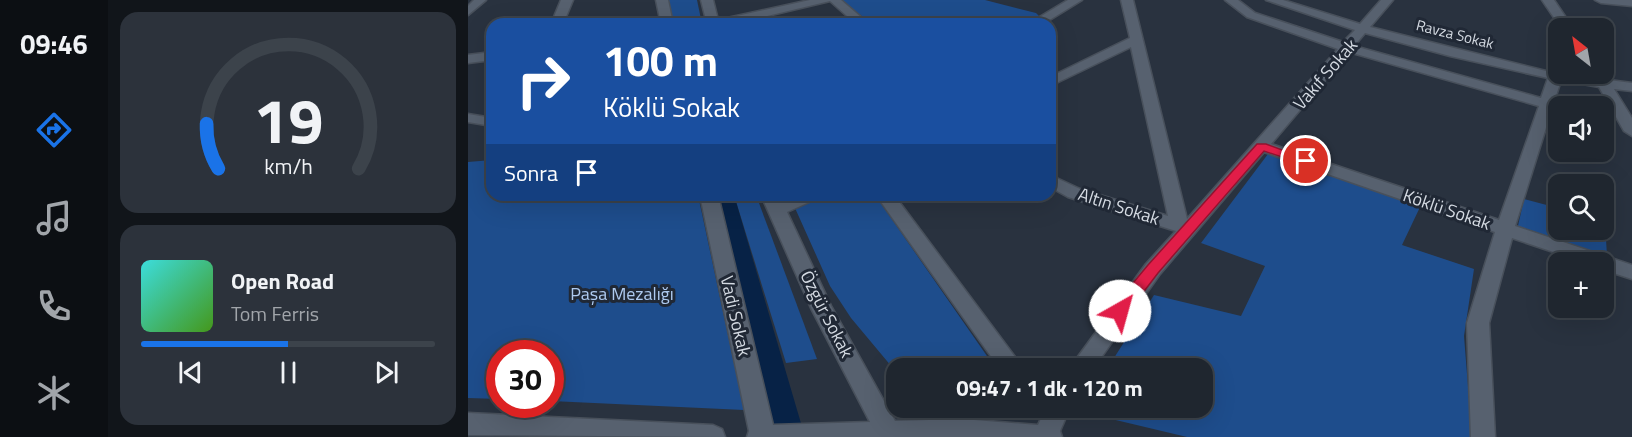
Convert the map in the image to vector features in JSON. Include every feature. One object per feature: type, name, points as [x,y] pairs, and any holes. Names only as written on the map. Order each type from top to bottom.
[{"type":"street","points":[[468,12],[480,0]]},
{"type":"street","points":[[560,18],[567,0]]},
{"type":"street","points":[[662,0],[666,18]]},
{"type":"street","points":[[707,0],[712,18]]},
{"type":"street","points":[[745,18],[825,0]]},
{"type":"street","points":[[834,0],[856,18]]},
{"type":"street","points":[[1044,18],[1076,0]]},
{"type":"street","points":[[1127,0],[1184,226]]},
{"type":"street","points":[[1231,0],[1251,15],[1348,48],[1546,104]]},
{"type":"street","name":"Ravza Sokak","points":[[1272,0],[1364,28],[1548,74]]},
{"type":"street","name":"Vakıf Sokak","points":[[1088,358],[1184,226],[1262,146],[1387,0]]},
{"type":"street","points":[[1548,0],[1560,18]]},
{"type":"street","points":[[1600,0],[1632,3]]},
{"type":"street","points":[[1056,79],[1137,39]]},
{"type":"street","points":[[468,59],[486,57]]},
{"type":"street","name":"Ravza Sokak","points":[[1614,82],[1632,87]]},
{"type":"street","points":[[1483,437],[1478,370],[1478,323],[1505,229],[1553,84]]},
{"type":"street","points":[[1604,84],[1632,131]]},
{"type":"street","points":[[468,118],[486,121]]},
{"type":"street","name":"Köklü Sokak","points":[[1262,146],[1632,272]]},
{"type":"street","name":"Altın Sokak","points":[[1056,183],[1074,193],[1184,226]]},
{"type":"street","name":"Vadi Sokak","points":[[710,201],[761,437]]},
{"type":"street","points":[[889,201],[1004,358]]},
{"type":"street","name":"Özgür Sokak","points":[[773,202],[821,308],[888,432]]},
{"type":"street","points":[[761,437],[962,430],[1049,422]]},
{"type":"street","points":[[468,424],[714,437]]},
{"type":"green space","points":[[667,0],[697,0],[701,18],[669,18]]},
{"type":"green space","points":[[841,0],[985,0],[1036,13],[1039,16],[1036,18],[864,18]]},
{"type":"green space","points":[[1268,154],[1421,205],[1402,245],[1474,269],[1464,336],[1472,437],[1187,437],[1107,418],[1213,418],[1213,358],[1114,358],[1154,295],[1241,316],[1265,266],[1201,243]]},
{"type":"green space","name":"Paşa Mezalığı","points":[[486,160],[486,201],[699,201],[744,410],[564,402],[564,340],[486,340],[486,399],[468,398],[468,162]]},
{"type":"green space","points":[[1524,199],[1548,205],[1548,236],[1518,226]]},
{"type":"green space","points":[[736,201],[758,201],[817,359],[786,363]]},
{"type":"green space","points":[[813,201],[879,201],[988,358],[886,358],[886,360],[851,318],[830,286],[795,208]]},
{"type":"green space","points":[[1560,240],[1606,240],[1607,252],[1595,252]]},
{"type":"shaded area","points":[[718,201],[736,201],[805,437],[776,437]]},
{"type":"route","points":[[1120,311],[1153,269],[1262,146],[1306,161]]}]
